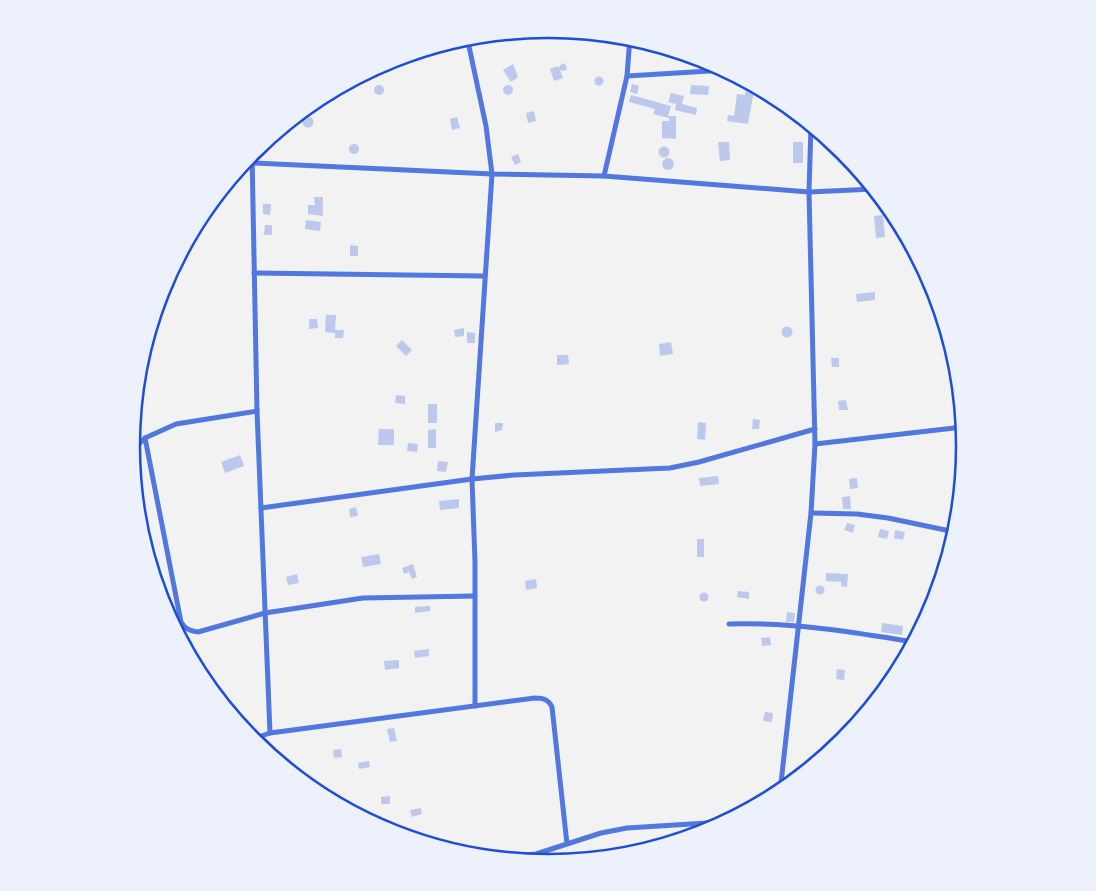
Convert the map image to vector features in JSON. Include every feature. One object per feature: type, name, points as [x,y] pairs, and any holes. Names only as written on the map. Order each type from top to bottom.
[{"type":"street","points":[[469,45],[486,126],[492,174],[472,478],[475,562],[475,706]]},
{"type":"street","points":[[604,176],[628,76],[630,45]]},
{"type":"street","points":[[628,76],[709,71]]},
{"type":"street","points":[[781,780],[811,513],[816,444],[809,192],[811,134]]},
{"type":"street","points":[[254,163],[492,174],[604,176],[809,192],[867,190]]},
{"type":"street","points":[[252,165],[257,411],[270,733]]},
{"type":"street","points":[[254,273],[484,276]]},
{"type":"street","points":[[140,442],[145,438],[176,424],[257,411]]},
{"type":"street","points":[[816,444],[955,428]]},
{"type":"street","points":[[261,508],[472,478],[670,468],[699,462],[815,429]]},
{"type":"street","points":[[145,438],[179,612],[184,628],[190,631],[198,632],[265,613],[363,598],[475,596]]},
{"type":"street","points":[[811,513],[856,514],[888,518],[947,530]]},
{"type":"street","points":[[729,624],[798,627],[906,641]]},
{"type":"street","points":[[262,736],[270,733],[535,698],[546,699],[552,707],[567,844]]},
{"type":"street","points":[[537,854],[601,833],[627,828],[700,823]]},
{"type":"building","points":[[562,63],[566,65],[567,69],[564,71],[560,70],[563,78],[554,81],[550,69],[558,66],[559,68]]},
{"type":"building","points":[[513,64],[518,77],[511,82],[503,70]]},
{"type":"building","points":[[599,76],[604,81],[599,86],[594,81]]},
{"type":"building","points":[[632,84],[639,86],[637,94],[630,92]]},
{"type":"building","points":[[377,85],[381,85],[384,90],[383,94],[377,95],[374,92],[374,88]]},
{"type":"building","points":[[506,85],[510,85],[513,90],[512,94],[506,95],[503,92],[503,88]]},
{"type":"building","points":[[691,85],[709,86],[708,95],[690,94]]},
{"type":"building","points":[[746,89],[753,93],[748,124],[727,121],[728,115],[734,116],[737,94],[745,95]]},
{"type":"building","points":[[671,93],[684,96],[682,104],[697,108],[696,115],[675,110],[676,104],[668,102]]},
{"type":"building","points":[[631,95],[671,106],[668,116],[676,116],[676,139],[662,138],[662,121],[669,121],[669,118],[653,114],[655,109],[629,102]]},
{"type":"building","points":[[534,111],[536,121],[528,123],[526,113]]},
{"type":"building","points":[[307,117],[313,120],[312,126],[304,126],[303,120]]},
{"type":"building","points":[[457,117],[460,128],[452,130],[450,119]]},
{"type":"building","points":[[718,142],[729,142],[730,160],[720,161]]},
{"type":"building","points":[[793,142],[803,142],[803,163],[793,163]]},
{"type":"building","points":[[352,144],[356,144],[359,149],[358,153],[352,154],[349,151],[349,147]]},
{"type":"building","points":[[664,146],[670,152],[664,158],[658,152]]},
{"type":"building","points":[[518,154],[521,162],[515,165],[511,157]]},
{"type":"building","points":[[666,158],[670,158],[674,164],[670,170],[666,170],[662,166],[662,162]]},
{"type":"building","points":[[314,197],[323,197],[323,216],[308,214],[308,205],[315,205]]},
{"type":"building","points":[[263,204],[271,204],[270,215],[263,214]]},
{"type":"building","points":[[883,215],[885,237],[876,238],[874,216]]},
{"type":"building","points":[[306,220],[321,222],[320,231],[305,229]]},
{"type":"building","points":[[265,225],[272,225],[272,235],[264,235]]},
{"type":"building","points":[[350,245],[358,246],[358,256],[350,256]]},
{"type":"building","points":[[875,292],[875,300],[857,302],[856,294]]},
{"type":"building","points":[[326,315],[336,315],[335,330],[344,330],[343,338],[335,338],[335,333],[325,332]]},
{"type":"building","points":[[309,319],[317,319],[318,328],[309,329]]},
{"type":"building","points":[[787,326],[793,332],[787,338],[781,332]]},
{"type":"building","points":[[464,328],[464,336],[455,337],[454,330]]},
{"type":"building","points":[[467,332],[475,333],[475,343],[467,343]]},
{"type":"building","points":[[402,340],[412,350],[406,356],[396,346]]},
{"type":"building","points":[[671,342],[673,354],[660,356],[659,344]]},
{"type":"building","points":[[557,355],[568,355],[569,364],[557,365]]},
{"type":"building","points":[[831,358],[839,358],[839,367],[832,367]]},
{"type":"building","points":[[396,395],[405,396],[405,404],[395,403]]},
{"type":"building","points":[[846,400],[848,410],[839,410],[838,401]]},
{"type":"building","points":[[428,404],[437,404],[437,423],[428,423]]},
{"type":"building","points":[[753,419],[760,420],[759,429],[752,429]]},
{"type":"building","points":[[698,422],[706,423],[705,440],[697,439]]},
{"type":"building","points":[[495,423],[503,423],[502,430],[495,432]]},
{"type":"building","points":[[379,429],[394,429],[394,445],[378,445]]},
{"type":"building","points":[[436,429],[436,448],[428,448],[428,430]]},
{"type":"building","points":[[408,443],[418,444],[417,452],[407,451]]},
{"type":"building","points":[[240,455],[244,466],[225,473],[221,462]]},
{"type":"building","points":[[438,461],[448,462],[446,472],[437,471]]},
{"type":"building","points":[[718,476],[719,484],[700,486],[699,478]]},
{"type":"building","points":[[857,478],[858,488],[850,489],[849,479]]},
{"type":"building","points":[[850,496],[851,509],[843,509],[842,497]]},
{"type":"building","points":[[459,499],[459,508],[440,510],[439,501]]},
{"type":"building","points":[[356,507],[358,516],[350,517],[349,509]]},
{"type":"building","points":[[847,523],[855,525],[853,533],[844,530]]},
{"type":"building","points":[[880,529],[889,531],[887,539],[878,537]]},
{"type":"building","points":[[895,530],[905,532],[903,540],[894,538]]},
{"type":"building","points":[[697,539],[704,539],[704,557],[697,557]]},
{"type":"building","points":[[379,554],[381,564],[363,567],[361,557]]},
{"type":"building","points":[[413,564],[417,577],[412,579],[409,572],[404,574],[402,568]]},
{"type":"building","points":[[826,573],[848,574],[847,587],[841,586],[841,582],[826,581]]},
{"type":"building","points":[[297,574],[299,583],[288,585],[286,577]]},
{"type":"building","points":[[536,579],[537,588],[526,590],[525,581]]},
{"type":"building","points":[[820,585],[825,590],[820,595],[815,590]]},
{"type":"building","points":[[738,591],[749,592],[749,599],[737,597]]},
{"type":"building","points":[[704,592],[709,597],[704,602],[699,597]]},
{"type":"building","points":[[430,606],[430,611],[415,613],[415,607]]},
{"type":"building","points":[[787,612],[795,613],[794,622],[786,622]]},
{"type":"building","points":[[882,623],[903,626],[902,635],[881,632]]},
{"type":"building","points":[[770,637],[771,645],[762,646],[761,638]]},
{"type":"building","points":[[429,649],[429,656],[415,658],[414,651]]},
{"type":"building","points":[[399,660],[399,668],[385,670],[384,661]]},
{"type":"building","points":[[837,669],[845,670],[844,680],[836,679]]},
{"type":"building","points":[[765,712],[773,713],[772,722],[763,721]]},
{"type":"building","points":[[394,728],[397,741],[390,742],[387,729]]},
{"type":"building","points":[[341,749],[342,757],[334,758],[333,750]]},
{"type":"building","points":[[369,761],[370,767],[359,769],[358,763]]},
{"type":"building","points":[[390,796],[390,804],[381,804],[381,797]]},
{"type":"building","points":[[421,808],[422,814],[412,817],[410,810]]}]
